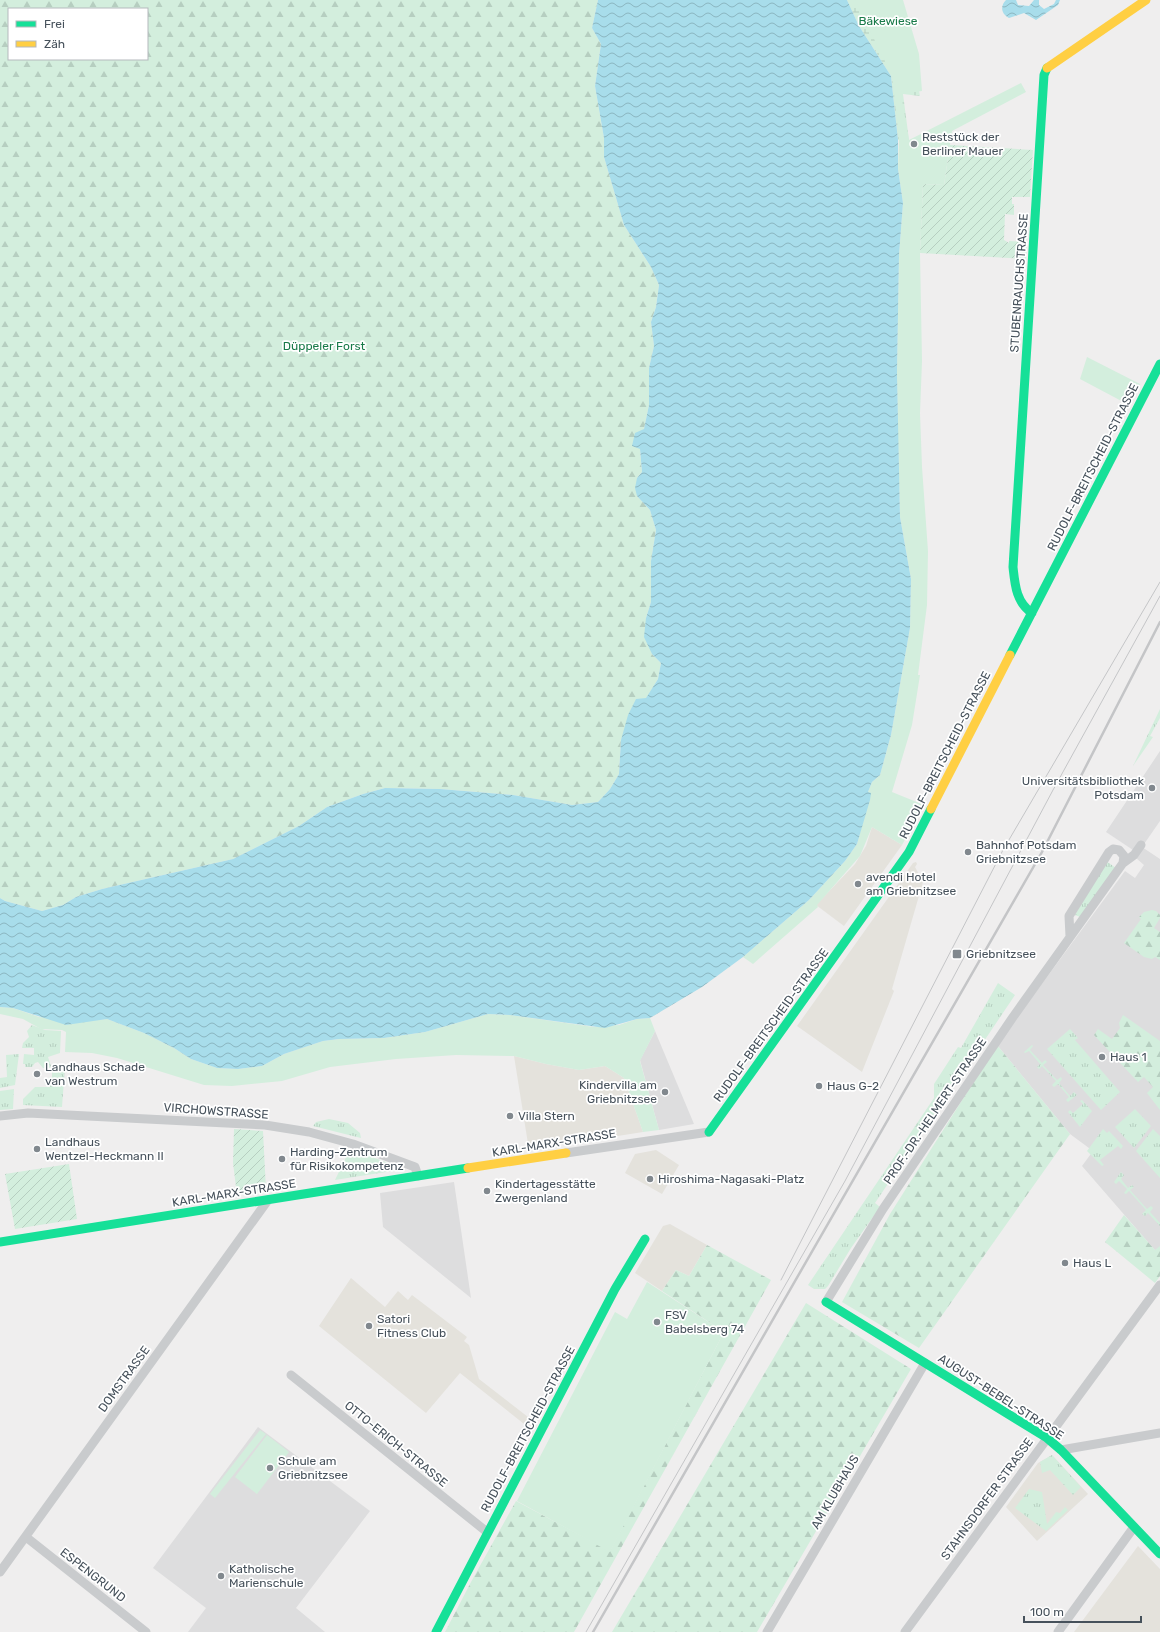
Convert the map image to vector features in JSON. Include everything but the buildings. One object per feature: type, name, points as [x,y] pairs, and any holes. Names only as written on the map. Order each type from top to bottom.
[{"type":"street","name":"STUBENRAUCHSTRASSE","points":[[1032,613],[1025,609],[1019,599],[1014,567],[1044,75],[1047,68],[1146,0]]},
{"type":"street","name":"RUDOLF-BREITSCHEID-STRASSE","points":[[709,1132],[908,852],[1160,364]]},
{"type":"street","name":"PROF.-DR.-HELMERT-STRASSE","points":[[826,1302],[843,1272],[907,1173],[1013,1017],[1123,864],[1134,855],[1141,845]]},
{"type":"street","points":[[1070,936],[1069,916],[1107,854],[1114,849],[1121,851],[1124,856],[1123,864]]},
{"type":"street","name":"VIRCHOWSTRASSE","points":[[0,1116],[28,1113],[246,1123],[269,1126],[309,1132],[363,1147],[415,1167],[418,1176]]},
{"type":"street","name":"KARL-MARX-STRASSE","points":[[0,1242],[709,1132]]},
{"type":"street","name":"DOMSTRASSE","points":[[0,1572],[268,1200]]},
{"type":"street","name":"RUDOLF-BREITSCHEID-STRASSE","points":[[436,1632],[615,1290],[645,1239]]},
{"type":"street","name":"STAHNSDORFER STRASSE","points":[[905,1632],[1160,1285]]},
{"type":"street","name":"AUGUST-BEBEL-STRASSE","points":[[826,1302],[1047,1438],[1061,1450],[1160,1554]]},
{"type":"street","name":"AM KLUBHAUS","points":[[767,1632],[925,1363]]},
{"type":"street","name":"OTTO-ERICH-STRASSE","points":[[291,1375],[487,1532]]},
{"type":"street","points":[[1061,1450],[1160,1433]]},
{"type":"street","points":[[1058,1632],[1134,1527]]},
{"type":"street","name":"ESPENGRUND","points":[[26,1537],[146,1632]]},
{"type":"shaded area","points":[[1160,751],[1160,821],[1142,847],[1160,859],[1160,1256],[1082,1166],[1093,1151],[1070,1134],[997,1045],[1125,871],[1135,878],[1144,865],[1136,858],[1139,854],[1106,832]]},
{"type":"shaded area","name":"avendi Hotel am Griebnitzsee","points":[[872,827],[902,845],[844,926],[816,905],[855,864],[866,846]]},
{"type":"shaded area","points":[[916,862],[917,864],[915,867],[923,882],[892,989],[894,991],[862,1072],[797,1026],[913,863]]},
{"type":"shaded area","name":"Kindervilla am Griebnitzsee","points":[[655,1031],[694,1124],[659,1130],[640,1060]]},
{"type":"shaded area","points":[[514,1056],[579,1070],[605,1066],[624,1078],[643,1132],[529,1150]]},
{"type":"shaded area","points":[[656,1150],[679,1165],[662,1194],[625,1173],[635,1154]]},
{"type":"shaded area","points":[[454,1182],[471,1298],[383,1227],[380,1193]]},
{"type":"shaded area","points":[[670,1224],[707,1245],[689,1276],[676,1270],[662,1291],[635,1273],[663,1226]]},
{"type":"shaded area","points":[[351,1278],[385,1307],[398,1291],[408,1300],[412,1295],[467,1337],[464,1341],[469,1345],[479,1379],[537,1424],[533,1431],[460,1373],[426,1413],[319,1326]]},
{"type":"shaded area","points":[[258,1427],[370,1511],[296,1608],[325,1632],[188,1632],[206,1608],[153,1568]]},
{"type":"shaded area","points":[[1052,1455],[1088,1494],[1037,1541],[1006,1507],[1038,1463]]},
{"type":"shaded area","points":[[1138,1546],[1160,1569],[1160,1632],[1074,1632]]},
{"type":"green space","name":"Düppeler Forst","points":[[0,0],[598,0],[592,28],[601,44],[595,86],[604,138],[604,157],[624,225],[651,267],[659,285],[656,307],[651,322],[654,346],[649,368],[649,405],[640,449],[642,472],[637,478],[637,496],[650,510],[656,530],[651,561],[651,602],[646,618],[652,654],[661,663],[658,679],[621,740],[619,774],[610,789],[598,802],[572,805],[513,795],[440,789],[385,788],[327,807],[299,826],[233,859],[102,889],[76,897],[63,905],[42,911],[5,901],[0,898]]},
{"type":"green space","name":"Bäkewiese","points":[[847,0],[902,0],[920,96],[903,94],[909,140],[898,140],[891,76],[859,26]]},
{"type":"green space","points":[[855,0],[903,0],[919,54],[922,91],[901,94],[909,140],[1021,83],[1026,92],[952,131],[944,185],[923,184],[920,253],[922,361],[920,413],[928,551],[927,605],[918,675],[920,675],[912,725],[892,792],[924,805],[902,845],[872,827],[860,856],[817,905],[818,907],[753,964],[743,957],[809,900],[845,861],[857,844],[869,800],[868,792],[872,782],[880,775],[891,735],[910,628],[911,579],[900,517],[898,439],[897,373],[899,255],[903,203],[898,169],[899,139],[892,76]]},
{"type":"green space","points":[[950,145],[1033,150],[1030,197],[1012,197],[1012,204],[1014,204],[1014,215],[1005,214],[1004,240],[1009,243],[1009,241],[1027,242],[1026,259],[920,253],[923,184],[944,185]]},
{"type":"green space","points":[[1087,357],[1140,384],[1129,405],[1080,379]]},
{"type":"green space","points":[[1160,709],[1160,718],[1150,736],[1153,737],[1133,766]]},
{"type":"green space","points":[[1106,861],[1116,868],[1080,917],[1075,915]]},
{"type":"green space","points":[[1152,910],[1156,911],[1160,915],[1160,918],[1154,928],[1160,932],[1160,960],[1155,957],[1152,959],[1144,957],[1124,943],[1141,919],[1139,917],[1144,912]]},
{"type":"green space","points":[[998,983],[1015,995],[875,1203],[880,1207],[851,1248],[828,1286],[825,1289],[814,1289],[808,1285],[934,1098],[934,1084],[958,1047],[961,1048]]},
{"type":"green space","points":[[0,1007],[13,1008],[39,1017],[85,1021],[107,1019],[144,1033],[174,1048],[191,1059],[217,1068],[238,1069],[262,1066],[284,1054],[323,1041],[339,1039],[384,1038],[425,1032],[488,1014],[510,1015],[594,1027],[619,1025],[637,1019],[650,1018],[655,1031],[640,1061],[659,1130],[643,1132],[624,1078],[605,1066],[579,1070],[514,1056],[456,1055],[396,1059],[330,1067],[282,1081],[232,1086],[204,1085],[117,1058],[92,1053],[65,1052],[66,1032],[62,1030],[41,1029],[23,1019],[0,1014]]},
{"type":"green space","points":[[1123,1015],[1160,1041],[1160,1110],[1147,1093],[1153,1087],[1144,1077],[1138,1082],[1094,1035],[1098,1029],[1112,1039],[1120,1028],[1119,1023]]},
{"type":"green space","points":[[32,1025],[45,1030],[61,1031],[60,1053],[48,1057],[51,1066],[49,1068],[43,1068],[38,1062],[32,1067],[25,1067],[25,1064],[23,1064],[24,1054],[34,1055],[34,1048],[22,1048],[23,1043],[29,1037],[27,1031]]},
{"type":"green space","points":[[1070,1029],[1078,1038],[1075,1040],[1120,1092],[1101,1110],[1047,1049]]},
{"type":"green space","points":[[997,1045],[1070,1134],[919,1348],[842,1302],[890,1214]]},
{"type":"green space","points":[[1032,1045],[1033,1046],[1030,1050],[1042,1063],[1045,1060],[1047,1062],[1043,1065],[1057,1080],[1061,1077],[1062,1079],[1059,1083],[1070,1096],[1074,1092],[1077,1095],[1068,1102],[1066,1100],[1069,1097],[1058,1084],[1054,1087],[1052,1085],[1056,1081],[1042,1066],[1039,1069],[1037,1067],[1040,1064],[1029,1051],[1024,1052]]},
{"type":"green space","points":[[19,1054],[15,1085],[0,1088],[0,1078],[7,1077],[6,1055]]},
{"type":"green space","points":[[55,1066],[65,1066],[62,1107],[23,1105],[23,1099],[35,1087],[50,1087],[49,1077],[52,1077],[52,1069]]},
{"type":"green space","points":[[14,1089],[13,1109],[0,1110],[0,1091]]},
{"type":"green space","points":[[1082,1100],[1092,1111],[1080,1127],[1068,1112],[1070,1110],[1073,1113],[1083,1104],[1080,1101]]},
{"type":"green space","points":[[1135,1109],[1151,1126],[1134,1148],[1115,1127]]},
{"type":"green space","points":[[329,1119],[348,1123],[360,1133],[361,1138],[313,1126],[316,1122]]},
{"type":"green space","points":[[234,1129],[263,1131],[266,1190],[237,1195],[233,1163]]},
{"type":"green space","points":[[1103,1129],[1107,1133],[1109,1131],[1123,1146],[1121,1149],[1118,1146],[1100,1160],[1104,1165],[1102,1166],[1087,1151]]},
{"type":"green space","points":[[1153,1129],[1160,1136],[1160,1178],[1136,1151]]},
{"type":"green space","points":[[350,1149],[405,1169],[335,1180]]},
{"type":"green space","points":[[69,1164],[77,1219],[15,1229],[5,1174]]},
{"type":"green space","points":[[1121,1172],[1124,1175],[1121,1179],[1128,1188],[1132,1185],[1134,1187],[1130,1190],[1147,1209],[1151,1206],[1153,1208],[1150,1212],[1160,1223],[1160,1226],[1148,1213],[1145,1216],[1142,1214],[1146,1210],[1129,1191],[1126,1194],[1124,1193],[1127,1189],[1119,1181],[1116,1184],[1114,1182]]},
{"type":"green space","points":[[1124,1215],[1155,1250],[1160,1246],[1160,1276],[1155,1283],[1105,1242]]},
{"type":"green space","points":[[707,1245],[771,1280],[574,1632],[445,1632],[516,1501],[610,1551],[724,1332],[662,1291],[676,1270],[689,1276]]},
{"type":"green space","name":"FSV Babelsberg 74","points":[[647,1282],[724,1332],[610,1552],[517,1501],[615,1312],[627,1319]]},
{"type":"green space","points":[[806,1303],[911,1369],[757,1632],[612,1632]]},
{"type":"green space","points":[[260,1430],[266,1434],[215,1498],[210,1494]]},
{"type":"green space","points":[[267,1435],[289,1452],[257,1494],[235,1477]]},
{"type":"green space","points":[[1052,1455],[1081,1487],[1073,1495],[1050,1470],[1042,1473],[1040,1462]]},
{"type":"green space","points":[[1029,1489],[1042,1492],[1047,1524],[1056,1512],[1060,1513],[1065,1507],[1068,1510],[1046,1531],[1015,1508]]},
{"type":"water","points":[[598,0],[847,0],[859,26],[891,76],[898,140],[898,169],[903,203],[899,255],[897,373],[900,517],[911,579],[910,628],[891,735],[880,775],[872,782],[868,792],[871,793],[870,800],[857,844],[845,861],[809,900],[743,957],[702,987],[650,1018],[637,1019],[605,1028],[510,1015],[488,1014],[425,1032],[384,1038],[339,1039],[323,1041],[284,1054],[262,1066],[238,1069],[217,1068],[191,1059],[174,1048],[144,1033],[107,1019],[66,1025],[13,1008],[0,1007],[0,898],[5,901],[42,911],[63,905],[76,897],[102,889],[233,859],[299,826],[327,807],[385,788],[440,789],[513,795],[572,805],[598,802],[610,789],[619,774],[621,740],[628,715],[636,699],[646,698],[658,679],[661,663],[652,654],[644,637],[646,618],[651,602],[651,561],[656,530],[650,510],[637,496],[635,488],[637,478],[642,472],[640,449],[632,446],[635,433],[644,429],[649,405],[649,368],[654,346],[651,322],[656,307],[659,285],[651,267],[624,225],[604,157],[604,138],[595,86],[601,44],[592,28]]},
{"type":"water","points":[[1006,0],[1016,0],[1018,5],[1029,6],[1034,0],[1039,0],[1039,5],[1044,9],[1054,4],[1056,0],[1060,0],[1058,5],[1036,20],[1024,13],[1009,18],[1006,16],[1002,10],[1002,7]]},
{"type":"tram line","points":[[781,1280],[1003,850],[1160,582]]},
{"type":"tram line","points":[[586,1632],[845,1181],[1053,790],[1160,596]]},
{"type":"railway","points":[[593,1632],[1042,852],[1160,622]]},
{"type":"traffic: fast","points":[[1032,613],[1019,598],[1013,567],[1044,75],[1047,68]]},
{"type":"traffic: fast","points":[[1010,655],[1160,364]]},
{"type":"traffic: fast","points":[[709,1132],[909,852],[931,809]]},
{"type":"traffic: fast","points":[[0,1242],[468,1168]]},
{"type":"traffic: fast","points":[[436,1632],[615,1289],[645,1239]]},
{"type":"traffic: fast","points":[[826,1302],[1047,1438],[1061,1450],[1160,1554]]},
{"type":"traffic: slow","points":[[1047,68],[1146,0]]},
{"type":"traffic: slow","points":[[931,809],[1010,655]]},
{"type":"traffic: slow","points":[[468,1168],[566,1153]]},
{"type":"place","name":"Reststück der Berliner Mauer","points":[[914,144]]},
{"type":"place","name":"Universitätsbibliothek Potsdam","points":[[1152,788]]},
{"type":"place","name":"Bahnhof Potsdam Griebnitzsee","points":[[968,852]]},
{"type":"place","name":"avendi Hotel am Griebnitzsee","points":[[858,884]]},
{"type":"place","name":"Griebnitzsee","points":[[957,954]]},
{"type":"place","name":"Haus 1","points":[[1102,1057]]},
{"type":"place","name":"Landhaus Schade van Westrum","points":[[37,1074]]},
{"type":"place","name":"Haus G-2","points":[[819,1086]]},
{"type":"place","name":"Kindervilla am Griebnitzsee","points":[[665,1092]]},
{"type":"place","name":"Villa Stern","points":[[510,1116]]},
{"type":"place","name":"Landhaus Wentzel-Heckmann II","points":[[37,1149]]},
{"type":"place","name":"Harding-Zentrum für Risikokompetenz","points":[[282,1159]]},
{"type":"place","name":"Hiroshima-Nagasaki-Platz","points":[[650,1179]]},
{"type":"place","name":"Kindertagesstätte Zwergenland","points":[[487,1191]]},
{"type":"place","name":"Haus L","points":[[1065,1263]]},
{"type":"place","name":"FSV Babelsberg 74","points":[[657,1322]]},
{"type":"place","name":"Satori Fitness Club","points":[[369,1326]]},
{"type":"place","name":"Schule am Griebnitzsee","points":[[270,1468]]},
{"type":"place","name":"Katholische Marienschule","points":[[221,1576]]}]
